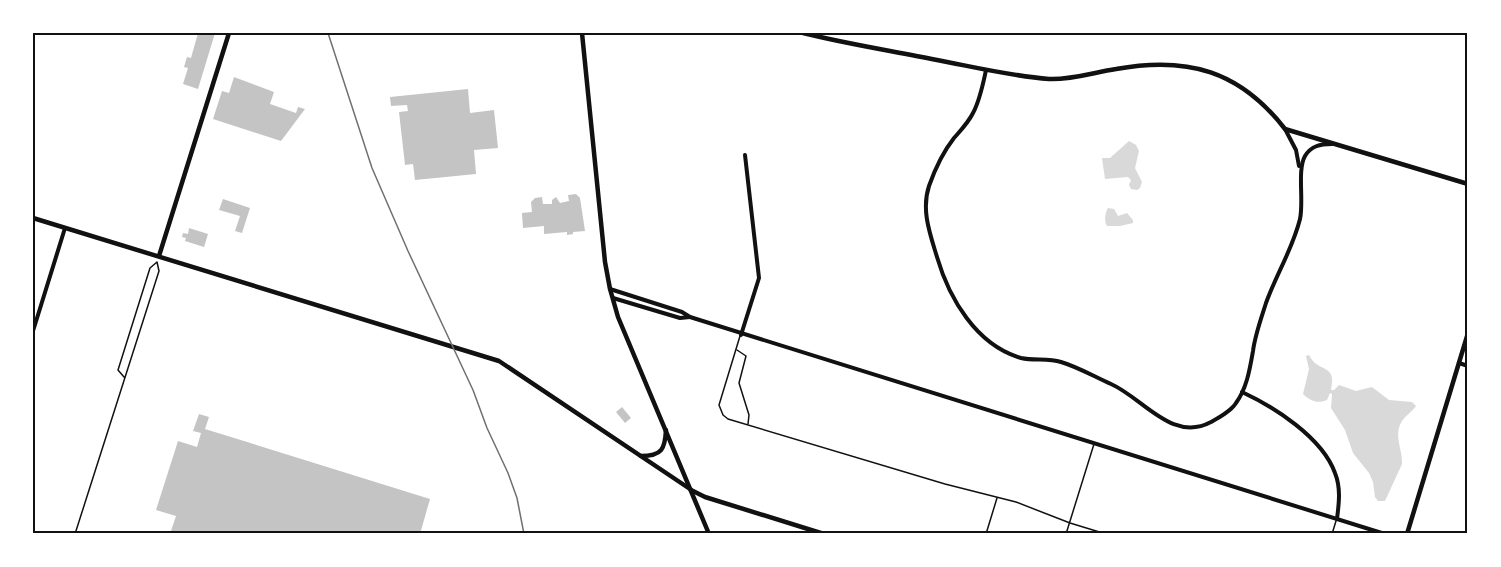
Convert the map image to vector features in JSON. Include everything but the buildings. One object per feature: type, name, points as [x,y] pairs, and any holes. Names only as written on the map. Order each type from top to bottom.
[{"type":"main road","points":[[159,256],[229,33]]},
{"type":"main road","points":[[582,33],[609,289],[618,316],[709,534]]},
{"type":"main road","points":[[803,33],[986,69],[1052,79],[1138,66],[1165,64],[1194,68],[1222,76],[1247,90],[1265,105],[1285,129],[1468,185]]},
{"type":"main road","points":[[33,218],[499,361],[693,492],[806,531],[824,534]]},
{"type":"main road","points":[[1407,534],[1468,333]]},
{"type":"main road","points":[[640,456],[652,456],[660,452],[665,441],[666,428]]},
{"type":"street","points":[[986,69],[975,111],[939,160],[928,188],[927,223],[941,271],[951,295],[968,319],[987,339],[1010,353],[1023,358],[1072,366],[1117,387],[1161,419],[1179,426],[1197,426],[1214,421],[1233,406],[1242,392],[1252,364],[1256,336],[1267,301],[1300,220],[1301,172],[1296,150],[1285,129]]},
{"type":"street","points":[[1301,172],[1303,159],[1311,149],[1322,144],[1335,144]]},
{"type":"street","points":[[741,335],[759,278],[745,155]]},
{"type":"street","points":[[33,331],[65,228]]},
{"type":"street","points":[[609,289],[682,312],[741,335],[1385,534]]},
{"type":"street","points":[[612,297],[680,318],[690,317]]},
{"type":"street","points":[[1459,363],[1468,366]]},
{"type":"street","points":[[1242,392],[1288,419],[1328,458],[1339,488],[1337,519]]},
{"type":"lane","points":[[75,534],[159,271],[157,262],[150,268],[118,370],[124,378]]},
{"type":"lane","points":[[741,335],[719,405],[723,416],[728,419],[945,484],[998,497],[1106,534]]},
{"type":"lane","points":[[736,350],[745,353],[746,356],[739,383],[749,415],[747,425]]},
{"type":"lane","points":[[1066,534],[1094,443]]},
{"type":"lane","points":[[986,534],[998,497]]},
{"type":"lane","points":[[1332,534],[1337,519]]},
{"type":"shaded area","points":[[1129,141],[1136,145],[1139,151],[1135,168],[1142,182],[1137,190],[1131,189],[1129,185],[1131,180],[1128,177],[1105,179],[1102,158],[1110,158]]},
{"type":"shaded area","points":[[1108,208],[1114,209],[1118,216],[1127,213],[1133,223],[1107,226],[1105,217]]},
{"type":"shaded area","points":[[1309,355],[1317,365],[1331,375],[1331,390],[1339,385],[1356,391],[1372,387],[1389,400],[1412,402],[1416,406],[1399,426],[1398,437],[1402,464],[1385,501],[1378,501],[1375,497],[1369,473],[1353,453],[1345,430],[1331,408],[1332,394],[1330,393],[1327,400],[1317,402],[1303,394],[1309,369],[1306,356]]},
{"type":"railway","points":[[328,33],[372,168],[473,390],[487,428],[508,473],[517,498],[524,534]]}]
